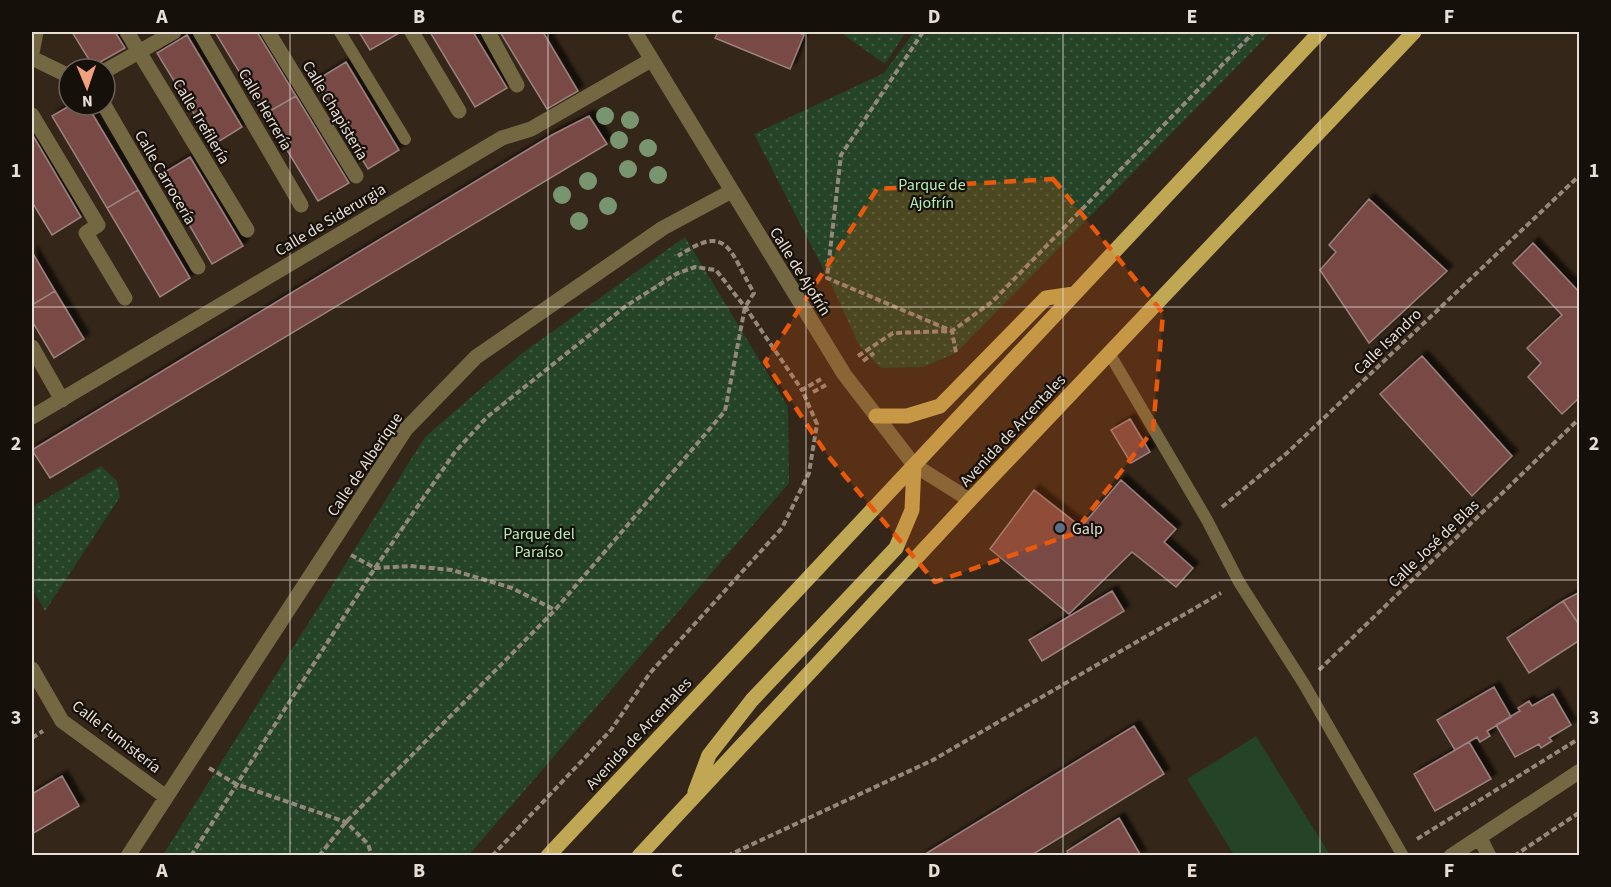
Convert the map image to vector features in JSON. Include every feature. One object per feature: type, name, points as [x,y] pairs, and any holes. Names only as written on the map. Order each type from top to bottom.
[{"type":"main road","name":"Avenida de Arcentales","points":[[548,855],[1320,32]]},
{"type":"main road","name":"Avenida de Arcentales","points":[[639,855],[970,500],[1414,32]]},
{"type":"main road","points":[[876,416],[907,416],[940,406],[1046,298],[1074,294]]},
{"type":"main road","points":[[692,799],[708,755],[752,700],[896,548],[912,510],[914,465]]},
{"type":"street","points":[[32,53],[36,32]]},
{"type":"street","name":"Calle Trefilería","points":[[127,32],[247,230]]},
{"type":"street","points":[[117,65],[174,32]]},
{"type":"street","name":"Calle Herrería","points":[[200,32],[301,205]]},
{"type":"street","name":"Calle Chapistería","points":[[268,32],[356,176]]},
{"type":"street","points":[[412,32],[459,111]]},
{"type":"street","points":[[488,32],[517,85]]},
{"type":"street","name":"Calle de Ajofrín","points":[[635,32],[730,192],[840,368],[914,465],[970,500]]},
{"type":"street","points":[[32,58],[57,70]]},
{"type":"street","name":"Calle de Siderurgia","points":[[32,417],[501,138],[531,129],[651,60]]},
{"type":"street","points":[[32,115],[98,225],[86,233],[125,298]]},
{"type":"street","name":"Calle Carrocería","points":[[111,117],[198,267]]},
{"type":"street","name":"Calle de Alberique","points":[[128,855],[406,429],[476,357],[663,228],[730,192]]},
{"type":"street","points":[[32,347],[63,400]]},
{"type":"street","name":"Calle Fumistería","points":[[32,669],[62,721],[166,797]]},
{"type":"street","points":[[1451,855],[1580,771]]},
{"type":"street","points":[[1479,838],[1489,855]]},
{"type":"lane","points":[[340,32],[405,139]]},
{"type":"lane","points":[[1109,353],[1207,520],[1239,582],[1304,684],[1402,853]]},
{"type":"path","points":[[924,32],[841,155],[827,278],[952,331],[956,353]]},
{"type":"path","name":"Calle Isandro","points":[[1207,520],[1287,453],[1580,175]]},
{"type":"path","points":[[319,855],[346,822],[555,610],[725,411],[745,307],[754,293],[726,246],[717,239],[701,242],[678,256]]},
{"type":"path","points":[[191,855],[375,568],[455,452],[487,417],[626,306],[676,274],[695,267],[716,270],[745,307],[802,390]]},
{"type":"path","name":"Calle José de Blas","points":[[1304,684],[1580,418]]},
{"type":"path","points":[[331,544],[375,568],[410,566],[452,570],[512,588],[555,610]]},
{"type":"path","points":[[727,855],[933,760],[1239,582]]},
{"type":"path","points":[[1402,853],[1580,738]]},
{"type":"path","points":[[192,758],[236,784],[346,822],[368,844],[372,855]]},
{"type":"path","points":[[1514,855],[1580,812]]},
{"type":"highlighted area","points":[[1053,179],[1163,313],[1153,430],[1073,534],[935,582],[828,456],[765,362],[877,189]]},
{"type":"green space","points":[[846,32],[906,32],[885,64],[844,35]]},
{"type":"green space","name":"Parque de Ajofrín","points":[[914,32],[1271,32],[956,353],[923,367],[881,368],[860,347],[832,286],[754,134],[884,73]]},
{"type":"green space","name":"Parque del Paraíso","points":[[685,237],[788,407],[789,483],[469,855],[163,855],[425,437],[521,354]]},
{"type":"green space","points":[[101,466],[117,481],[120,497],[45,611],[32,588],[32,507]]},
{"type":"green space","points":[[1256,736],[1330,855],[1234,855],[1187,779]]},
{"type":"building","points":[[72,32],[115,32],[125,48],[109,57],[87,57]]},
{"type":"building","points":[[215,32],[257,32],[296,96],[265,114]]},
{"type":"building","points":[[359,32],[401,32],[370,50]]},
{"type":"building","points":[[430,32],[473,32],[507,88],[475,107]]},
{"type":"building","points":[[500,32],[543,32],[578,91],[547,109]]},
{"type":"building","points":[[718,32],[797,32],[804,35],[790,69],[715,38]]},
{"type":"building","points":[[187,35],[242,127],[213,145],[157,53]]},
{"type":"building","points":[[346,62],[399,150],[368,169],[315,81]]},
{"type":"building","points":[[296,96],[349,183],[318,201],[265,114]]},
{"type":"building","points":[[57,113],[57,117],[94,117],[138,190],[107,208],[52,116]]},
{"type":"building","points":[[589,116],[607,144],[50,478],[32,450],[552,135]]},
{"type":"building","points":[[32,134],[81,217],[52,235],[32,202]]},
{"type":"building","points":[[190,157],[243,246],[212,264],[160,175]]},
{"type":"building","points":[[138,190],[190,278],[160,297],[107,208]]},
{"type":"building","points":[[1369,199],[1447,271],[1369,343],[1320,270],[1336,252],[1329,245]]},
{"type":"building","points":[[1533,243],[1580,293],[1580,397],[1562,414],[1528,377],[1541,363],[1527,348],[1562,315],[1513,263]]},
{"type":"building","points":[[32,252],[55,291],[32,305]]},
{"type":"building","points":[[55,291],[84,339],[54,358],[32,321],[32,305]]},
{"type":"building","points":[[1422,356],[1512,456],[1472,496],[1380,394]]},
{"type":"building","points":[[1130,419],[1150,452],[1131,463],[1111,430]]},
{"type":"building","points":[[1121,480],[1176,529],[1164,542],[1193,568],[1176,587],[1132,552],[1069,614],[990,549],[1034,490],[1081,527]]},
{"type":"building","points":[[1112,591],[1124,611],[1042,661],[1029,640]]},
{"type":"building","points":[[1580,592],[1580,626],[1563,601]]},
{"type":"building","points":[[1563,601],[1580,626],[1580,640],[1529,673],[1507,638]]},
{"type":"building","points":[[1494,687],[1511,717],[1487,731],[1490,736],[1480,742],[1477,737],[1455,750],[1437,720]]},
{"type":"building","points":[[1553,694],[1571,725],[1549,738],[1552,741],[1541,748],[1539,744],[1515,757],[1496,725],[1520,711],[1518,708],[1529,701],[1532,706]]},
{"type":"building","points":[[1134,726],[1164,774],[1030,856],[922,856]]},
{"type":"building","points":[[1469,742],[1491,779],[1435,811],[1414,774]]},
{"type":"building","points":[[62,776],[79,806],[32,834],[32,794]]},
{"type":"building","points":[[1119,818],[1141,856],[1069,856],[1067,851]]},
{"type":"place","name":"Galp","points":[[1060,528]]}]
